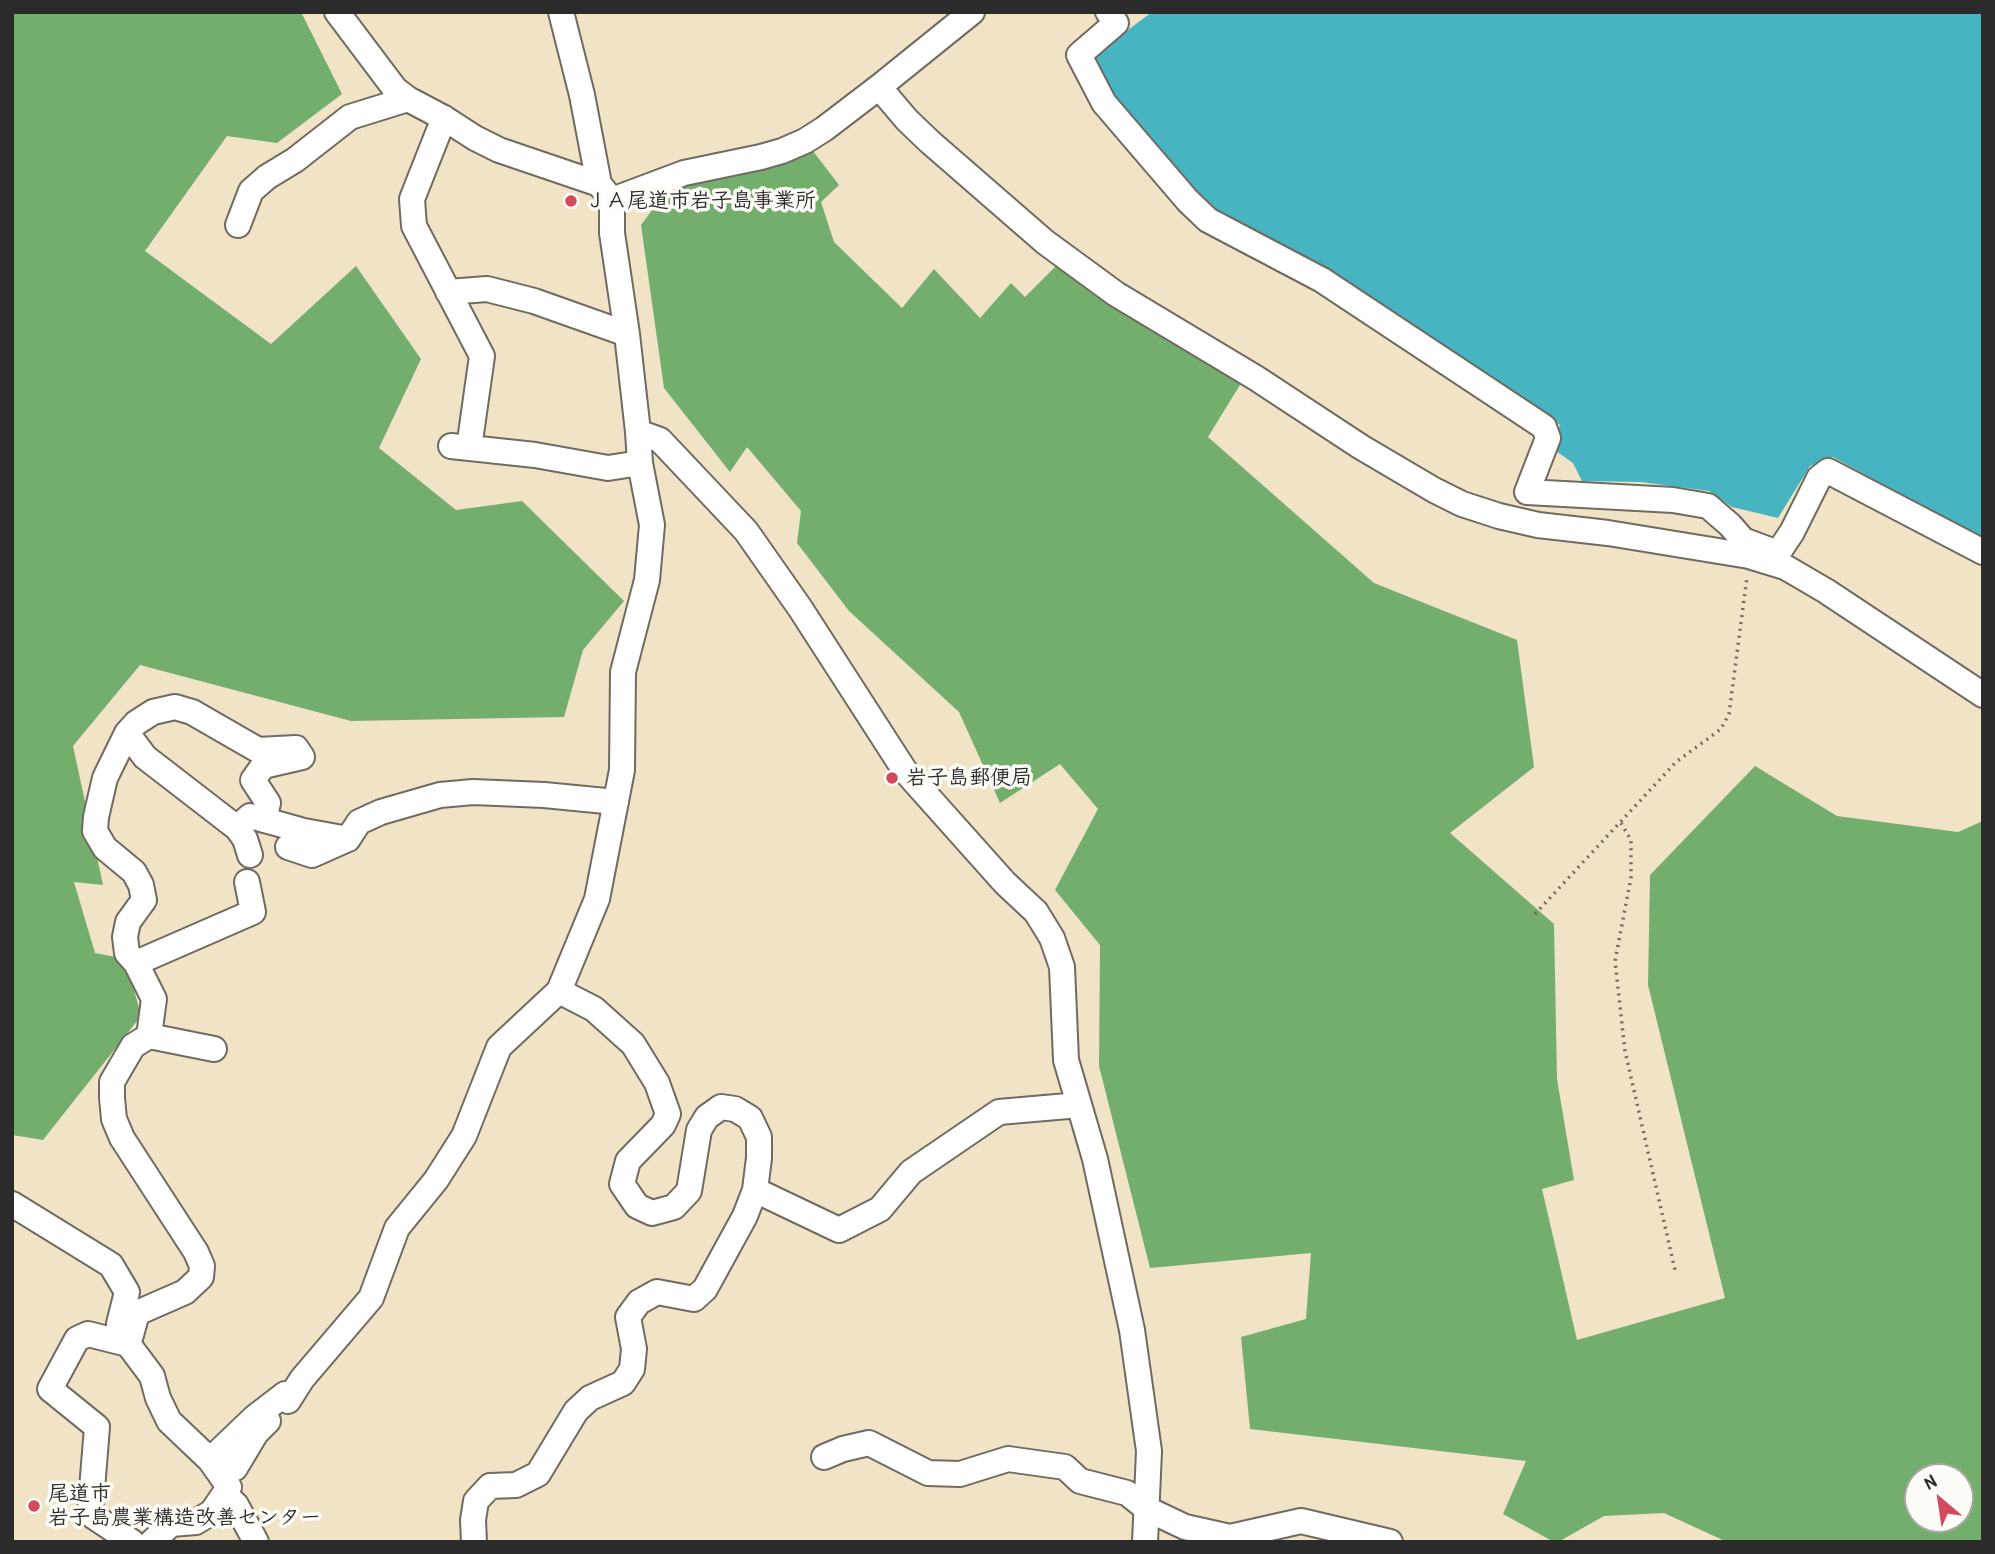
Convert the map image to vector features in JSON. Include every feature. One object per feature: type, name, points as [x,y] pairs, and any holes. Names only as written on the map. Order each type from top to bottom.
[{"type":"street","points":[[337,12],[395,89],[408,99],[499,150],[605,192],[782,151],[805,141],[879,87],[972,12]]},
{"type":"street","points":[[235,1468],[256,1433],[288,1401],[302,1379],[371,1298],[397,1228],[436,1180],[464,1136],[499,1047],[559,991],[597,900],[622,770],[623,672],[647,580],[652,525],[640,463],[627,334],[605,192],[561,12]]},
{"type":"street","points":[[1108,12],[1116,23],[1079,55],[1104,103],[1188,201],[1208,220],[1322,281],[1545,427],[1548,438],[1527,492],[1673,500],[1709,506],[1743,540],[1778,553],[1792,532],[1819,478],[1828,471],[1983,552]]},
{"type":"street","points":[[879,87],[930,142],[1045,242],[1116,294],[1434,490],[1462,504],[1538,525],[1608,533],[1749,556],[1785,567],[1983,695]]},
{"type":"street","points":[[237,225],[251,191],[267,177],[295,160],[350,117],[408,99]]},
{"type":"street","points":[[444,118],[412,199],[414,226],[482,356],[460,447],[535,455],[608,468],[640,463]]},
{"type":"street","points":[[448,292],[487,289],[534,301],[627,334]]},
{"type":"street","points":[[638,432],[660,440],[746,531],[800,608],[905,771],[1005,883],[1036,912],[1052,938],[1062,967],[1066,1060],[1096,1159],[1132,1330],[1150,1451],[1144,1542]]},
{"type":"street","points":[[149,1036],[154,999],[136,963],[127,953],[125,937],[128,922],[144,900],[141,885],[134,872],[105,848],[95,831],[105,778],[127,733],[136,723],[153,712],[175,708],[192,712],[258,750],[296,748],[302,757],[263,766],[253,780],[268,803],[264,820]]},
{"type":"street","points":[[127,733],[145,757],[237,828],[245,839],[250,855]]},
{"type":"street","points":[[288,847],[312,855],[348,839],[359,822],[381,812],[440,795],[473,792],[616,802]]},
{"type":"street","points":[[237,828],[250,816],[304,831],[348,839]]},
{"type":"street","points":[[136,963],[253,912],[247,882]]},
{"type":"street","points":[[474,1542],[476,1501],[491,1486],[516,1485],[538,1474],[576,1411],[590,1398],[623,1383],[632,1368],[634,1349],[628,1317],[639,1302],[657,1292],[694,1299],[705,1289],[745,1216],[755,1190],[759,1137],[750,1118],[735,1109],[721,1107],[707,1117],[699,1130],[689,1192],[674,1207],[652,1213],[637,1206],[622,1184],[628,1161],[663,1125],[668,1114],[657,1083],[633,1044],[594,1009],[559,991]]},
{"type":"street","points":[[128,1344],[137,1313],[185,1292],[201,1277],[202,1266],[197,1252],[122,1138],[114,1119],[112,1082],[133,1046],[149,1036],[214,1049]]},
{"type":"street","points":[[755,1190],[839,1230],[880,1209],[911,1172],[999,1112],[1068,1106],[1078,1101]]},
{"type":"street","points":[[12,1205],[111,1265],[127,1292],[118,1324],[128,1344],[152,1376],[158,1398],[169,1421],[210,1460],[229,1487],[212,1513],[196,1522],[172,1524],[152,1542]]},
{"type":"street","points":[[128,1344],[88,1334],[78,1339],[50,1389],[97,1427],[90,1514],[132,1542]]},
{"type":"street","points":[[210,1460],[255,1416],[285,1394],[288,1401]]},
{"type":"street","points":[[824,1457],[869,1443],[928,1473],[960,1474],[1008,1459],[1065,1467],[1080,1481],[1127,1493],[1147,1509],[1185,1527],[1230,1536],[1301,1521],[1390,1542]]},
{"type":"street","points":[[225,1494],[236,1505],[256,1542]]},
{"type":"path","points":[[1535,914],[1676,762],[1721,729],[1729,714],[1749,556]]},
{"type":"path","points":[[1620,823],[1631,840],[1631,878],[1615,961],[1625,1051],[1675,1269]]},
{"type":"green space","points":[[12,12],[301,12],[342,94],[277,143],[227,136],[145,251],[271,344],[356,266],[421,359],[379,448],[456,510],[522,501],[624,601],[583,650],[564,717],[351,721],[140,665],[73,746],[103,885],[74,882],[95,953],[126,959],[141,1016],[43,1140],[12,1135]]},
{"type":"green space","points":[[806,142],[839,185],[821,202],[834,242],[902,308],[934,269],[980,318],[1011,283],[1025,297],[1060,262],[1243,380],[1208,437],[1374,583],[1517,640],[1534,767],[1450,833],[1554,924],[1557,1079],[1574,1180],[1542,1189],[1577,1340],[1725,1298],[1648,985],[1650,875],[1755,766],[1837,816],[1958,832],[1983,821],[1983,1542],[1727,1542],[1664,1513],[1604,1516],[1554,1542],[1503,1514],[1526,1461],[1250,1429],[1241,1337],[1306,1319],[1311,1253],[1150,1268],[1099,1066],[1100,945],[1055,890],[1098,809],[1060,764],[1000,803],[959,712],[849,611],[797,543],[801,511],[747,447],[730,472],[664,388],[641,225],[674,181]]},
{"type":"water","points":[[1152,12],[1983,12],[1983,540],[1833,457],[1810,466],[1778,518],[1732,507],[1709,491],[1641,482],[1582,481],[1573,463],[1552,448],[1560,425],[1465,359],[1329,275],[1206,208],[1121,107],[1093,56]]},
{"type":"place","name":"ＪＡ尾道市岩子島事業所","points":[[571,201]]},
{"type":"place","name":"岩子島郵便局","points":[[892,778]]},
{"type":"place","name":"尾道市 岩子島農業構造改善センター","points":[[34,1506]]}]
